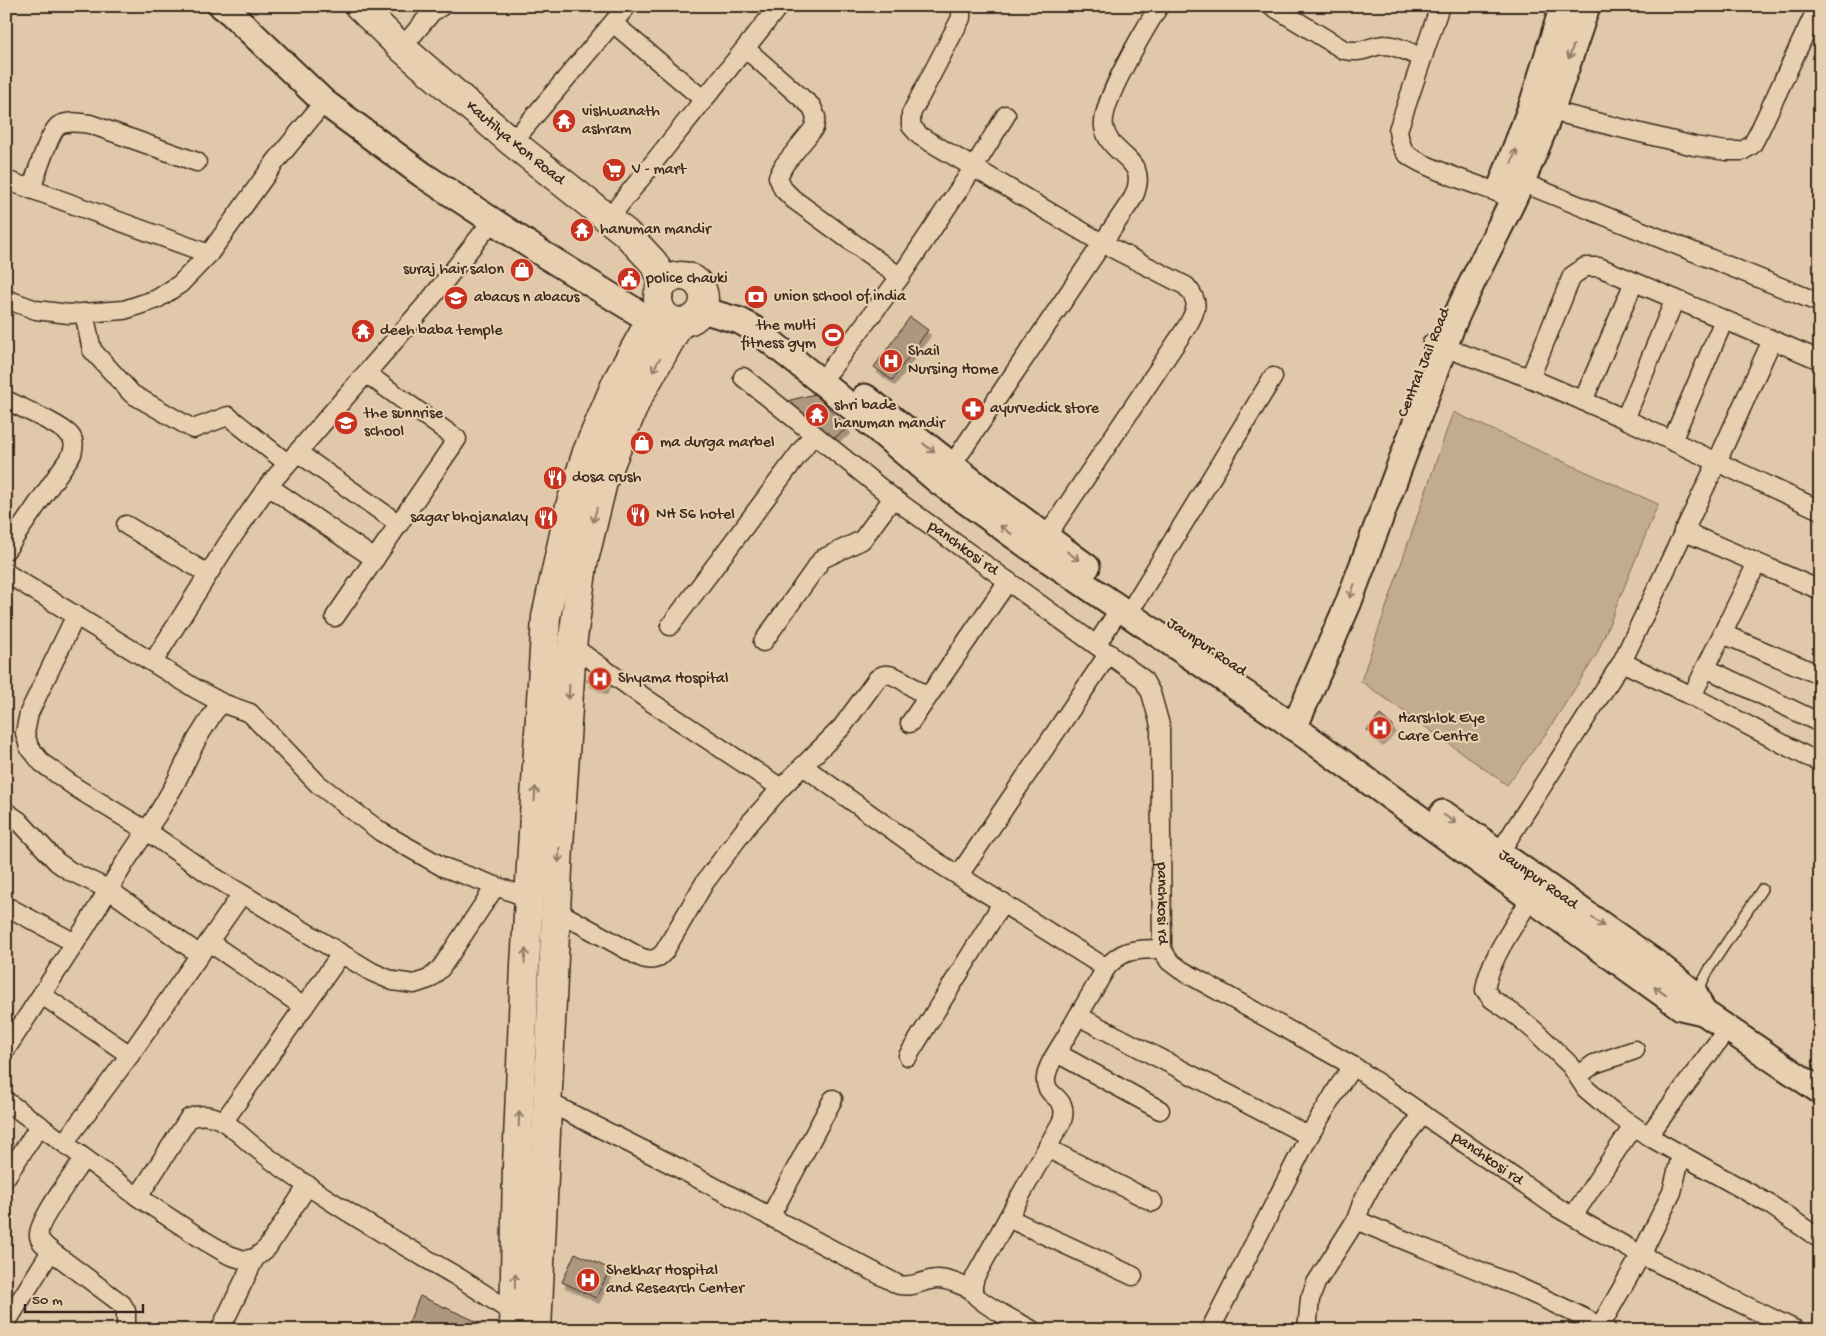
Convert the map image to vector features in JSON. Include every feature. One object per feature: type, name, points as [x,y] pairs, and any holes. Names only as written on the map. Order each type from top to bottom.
[{"type":"highway","name":"Kautilya Kon Road","points":[[359,6],[402,48],[513,142],[613,213]]},
{"type":"highway","name":"Kautilya Kon Road","points":[[380,6],[411,37],[613,213],[654,262],[664,296]]},
{"type":"highway","points":[[514,1322],[524,965],[546,617],[570,506],[587,452],[617,381],[664,296],[688,277],[698,283],[695,309],[636,401],[603,482],[583,564],[572,646],[537,1330]]},
{"type":"highway","points":[[664,296],[664,315],[669,319],[695,309]]},
{"type":"street","points":[[222,6],[324,102],[423,175],[546,256],[664,296]]},
{"type":"street","points":[[411,37],[432,12],[442,6]]},
{"type":"street","points":[[521,132],[627,6]]},
{"type":"street","points":[[613,213],[779,6]]},
{"type":"street","points":[[961,6],[961,18],[912,114],[911,126],[920,136],[1102,243],[1186,286],[1195,296],[1196,308],[1188,326],[1046,536]]},
{"type":"street","points":[[952,466],[1133,198],[1140,178],[1136,169],[1111,141],[1104,128],[1104,116],[1106,104],[1159,6]]},
{"type":"street","points":[[1272,6],[1344,50],[1356,52],[1385,45],[1422,58]]},
{"type":"street","points":[[1440,6],[1398,130],[1399,141],[1406,153],[1419,162],[1499,193]]},
{"type":"street","name":"Central Jail Road","points":[[1291,715],[1499,193],[1533,102],[1563,6]]},
{"type":"street","points":[[1587,6],[1550,111],[1521,182],[1438,345],[1530,378],[1584,401],[1820,510]]},
{"type":"street","points":[[1550,111],[1694,146],[1726,151],[1742,151],[1752,145],[1760,132],[1818,6]]},
{"type":"street","points":[[613,23],[704,100]]},
{"type":"street","points":[[746,49],[812,107],[816,117],[814,128],[784,165],[778,177],[783,189],[793,199],[900,277]]},
{"type":"street","points":[[6,299],[36,310],[69,314],[124,310],[157,299],[180,284],[209,254],[276,162],[324,102]]},
{"type":"street","points":[[825,375],[900,277],[974,167],[1006,115]]},
{"type":"street","points":[[31,189],[49,141],[58,126],[71,122],[90,124],[197,162]]},
{"type":"street","points":[[6,180],[209,254]]},
{"type":"street","points":[[1521,182],[1820,303]]},
{"type":"street","points":[[153,662],[208,574],[268,486],[430,301],[493,220]]},
{"type":"street","points":[[1530,378],[1572,276],[1585,267],[1599,267],[1820,360]]},
{"type":"street","points":[[1584,401],[1634,282]]},
{"type":"street","points":[[1625,419],[1675,299]]},
{"type":"street","name":"Jaunpur Road","points":[[695,309],[738,302],[752,309],[938,481],[1030,548],[1128,605],[1291,715],[1382,771],[1495,861],[1656,963],[1728,1028],[1820,1091]]},
{"type":"street","points":[[84,313],[92,350],[132,394],[192,429],[228,416],[398,524]]},
{"type":"street","points":[[1672,441],[1724,320]]},
{"type":"street","points":[[1495,861],[1622,662],[1717,462],[1772,340]]},
{"type":"street","points":[[335,616],[457,439],[367,374]]},
{"type":"street","name":"Jaunpur Road","points":[[825,375],[1046,536],[1128,605]]},
{"type":"street","name":"panchkosi rd","points":[[743,377],[893,498],[1142,679],[1151,693],[1160,725],[1162,949],[1169,961],[1181,970],[1353,1066],[1558,1208],[1641,1255],[1796,1330]]},
{"type":"street","points":[[959,875],[1103,649],[1128,605],[1274,377]]},
{"type":"street","points":[[6,400],[63,429],[72,436],[74,445],[72,454],[6,550]]},
{"type":"street","points":[[670,626],[813,434]]},
{"type":"street","points":[[268,486],[375,559]]},
{"type":"street","points":[[763,642],[822,559],[862,540],[893,498]]},
{"type":"street","points":[[126,525],[208,574]]},
{"type":"street","points":[[1683,531],[1820,590]]},
{"type":"street","points":[[1692,696],[1757,564]]},
{"type":"street","points":[[6,574],[222,703],[250,713],[318,784],[381,832],[442,867],[529,898]]},
{"type":"street","points":[[910,723],[1008,581]]},
{"type":"street","points":[[76,615],[29,713],[25,733],[29,747],[42,763],[78,789],[147,831],[209,874],[372,972],[393,981],[414,984],[429,979],[441,968],[495,886]]},
{"type":"street","points":[[1723,634],[1820,675]]},
{"type":"street","points":[[572,646],[664,711],[782,788]]},
{"type":"street","points":[[1622,662],[1692,696],[1806,756],[1814,759],[1820,758]]},
{"type":"street","points":[[1706,668],[1820,723]]},
{"type":"street","points":[[557,911],[640,956],[652,960],[658,958],[705,882],[748,825],[847,722],[877,679],[883,675],[890,675],[900,679],[927,698]]},
{"type":"street","points":[[6,1049],[147,831],[174,786],[206,724],[222,703]]},
{"type":"street","points":[[804,766],[902,837],[1106,968]]},
{"type":"street","points":[[6,812],[19,821],[56,862],[70,871],[108,889],[204,949],[304,1007]]},
{"type":"street","name":"Jaunpur Road","points":[[1495,861],[1531,898],[1681,1007],[1699,1003]]},
{"type":"street","points":[[64,1143],[130,1055],[242,894]]},
{"type":"street","points":[[1531,898],[1493,963],[1486,980],[1485,990],[1492,999],[1535,1031],[1563,1058],[1586,1089],[1598,1101],[1648,1136],[1769,1204],[1820,1239]]},
{"type":"street","points":[[908,1056],[1003,902]]},
{"type":"street","points":[[6,906],[75,943]]},
{"type":"street","points":[[1027,1329],[986,1304],[976,1296],[973,1290],[978,1269],[1047,1148],[1065,1112],[1063,1104],[1051,1094],[1046,1086],[1048,1071],[1056,1053],[1106,968],[1116,957],[1127,952],[1162,949]]},
{"type":"street","points":[[224,1121],[341,954]]},
{"type":"street","points":[[42,994],[130,1055]]},
{"type":"street","points":[[1078,1016],[1309,1136]]},
{"type":"street","points":[[1648,1136],[1728,1028]]},
{"type":"street","points":[[1578,1076],[1594,1064],[1635,1050]]},
{"type":"street","points":[[1056,1053],[1160,1110]]},
{"type":"street","points":[[1210,1330],[1309,1136],[1353,1066]]},
{"type":"street","points":[[770,1217],[833,1098]]},
{"type":"street","points":[[6,1101],[138,1197],[229,1256],[244,1260],[255,1258]]},
{"type":"street","points":[[548,1102],[652,1154],[899,1285],[908,1287],[937,1279],[948,1280],[973,1290]]},
{"type":"street","points":[[138,1197],[189,1118],[199,1114],[212,1116],[224,1121],[266,1156],[308,1186],[370,1226],[458,1277],[514,1322]]},
{"type":"street","points":[[1307,1330],[1310,1299],[1316,1283],[1356,1220],[1362,1203],[1380,1169],[1423,1114]]},
{"type":"street","points":[[6,1177],[40,1125]]},
{"type":"street","points":[[1573,1216],[1633,1126]]},
{"type":"street","points":[[1047,1148],[1153,1202]]},
{"type":"street","points":[[1356,1220],[1487,1272],[1559,1304],[1601,1328],[1641,1255],[1672,1192],[1682,1155]]},
{"type":"street","points":[[84,1158],[45,1217],[39,1236],[51,1251],[122,1304],[126,1311],[126,1330]]},
{"type":"street","points":[[220,1330],[255,1258],[267,1248],[308,1186]]},
{"type":"street","points":[[1008,1218],[1133,1276]]},
{"type":"street","points":[[6,1323],[51,1251]]},
{"type":"lane","points":[[1699,1003],[1711,966],[1762,889]]},
{"type":"shaded area","points":[[1453,412],[1658,504],[1597,654],[1547,732],[1507,785],[1361,681]]},
{"type":"building","points":[[910,317],[928,330],[892,380],[874,367]]},
{"type":"building","name":"shri bade hanuman mandir","points":[[815,394],[848,428],[831,440],[783,402]]},
{"type":"building","points":[[592,670],[610,677],[604,689],[587,681]]},
{"type":"building","points":[[1380,715],[1393,726],[1380,741],[1367,730]]},
{"type":"building","points":[[575,1253],[610,1269],[596,1298],[562,1282]]},
{"type":"building","points":[[420,1296],[480,1323],[477,1330],[406,1329]]},
{"type":"place","name":"vishwanath ashram","points":[[564,121]]},
{"type":"place","name":"V - mart","points":[[614,170]]},
{"type":"place","name":"hanuman mandir","points":[[582,230]]},
{"type":"place","name":"suraj hair salon","points":[[522,270]]},
{"type":"place","name":"police chauki","points":[[629,279]]},
{"type":"place","name":"union school of india","points":[[756,297]]},
{"type":"place","name":"abacus n abacus","points":[[456,298]]},
{"type":"place","name":"deeh baba temple","points":[[363,331]]},
{"type":"place","name":"the multi fitness gym","points":[[833,335]]},
{"type":"place","name":"Shail Nursing Home","points":[[891,361]]},
{"type":"place","name":"ayurvedick store","points":[[973,409]]},
{"type":"place","name":"shri bade hanuman mandir","points":[[817,415]]},
{"type":"place","name":"the sunnrise school","points":[[346,423]]},
{"type":"place","name":"ma durga marbel","points":[[642,443]]},
{"type":"place","name":"dosa crush","points":[[555,478]]},
{"type":"place","name":"NH 56 hotel","points":[[638,515]]},
{"type":"place","name":"sagar bhojanalay","points":[[546,518]]},
{"type":"place","name":"Shyama Hospital","points":[[600,679]]},
{"type":"place","name":"Harshlok Eye Care Centre","points":[[1380,728]]},
{"type":"place","name":"Shekhar Hospital and Research Center","points":[[588,1280]]}]
